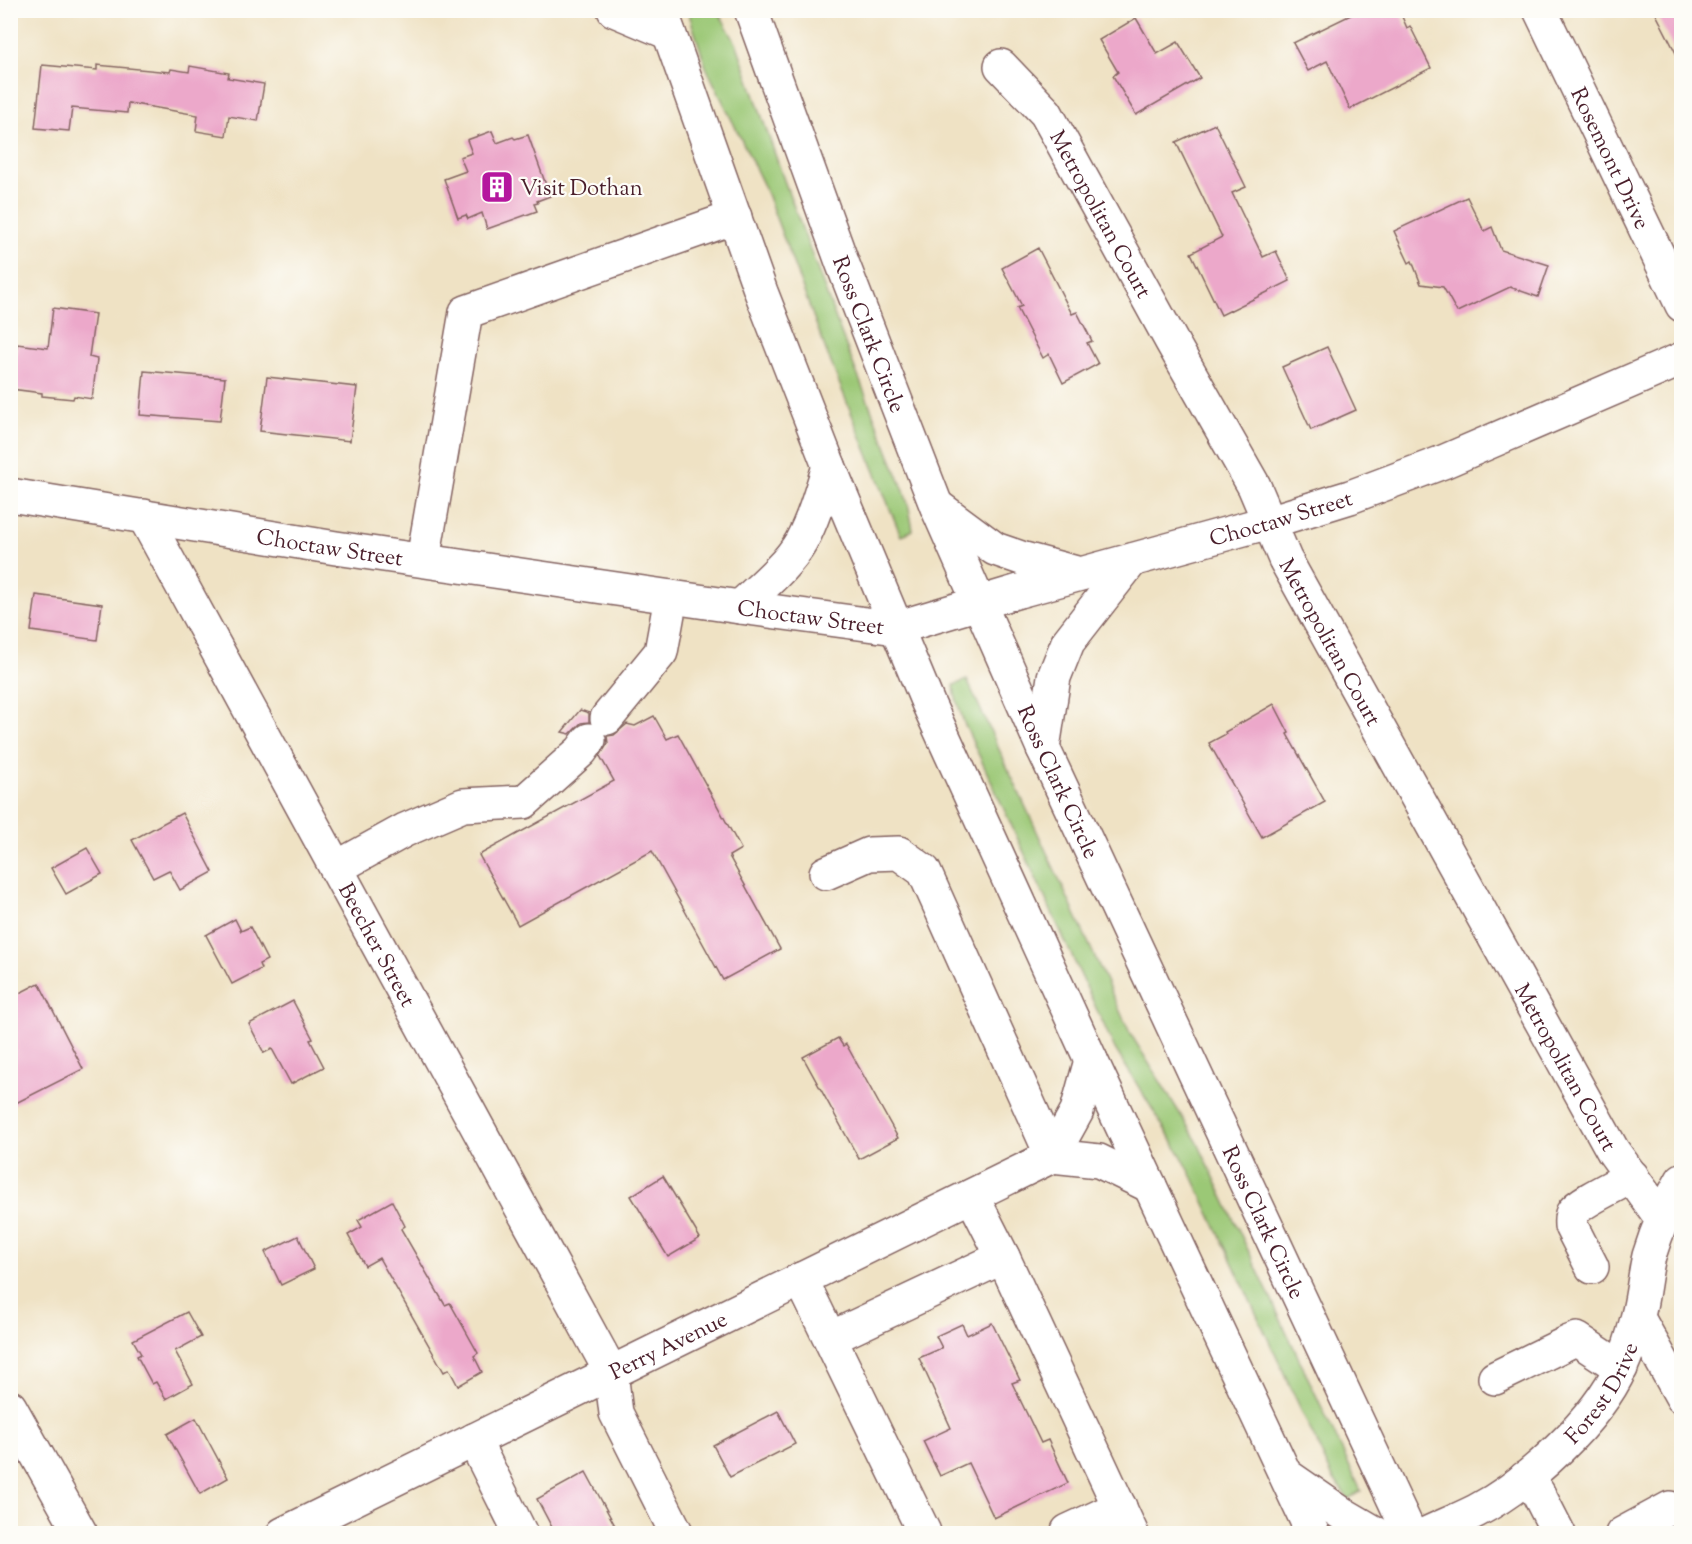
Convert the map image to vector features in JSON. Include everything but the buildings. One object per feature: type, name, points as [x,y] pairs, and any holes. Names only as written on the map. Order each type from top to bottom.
[{"type":"main road","points":[[614,10],[665,22],[762,292],[828,466],[928,704],[1090,1060],[1312,1533]]},
{"type":"main road","name":"Ross Clark Circle","points":[[751,10],[842,262],[936,505],[1043,748],[1410,1533]]},
{"type":"main road","name":"Rosemont Drive","points":[[1540,10],[1682,305]]},
{"type":"main road","name":"Metropolitan Court","points":[[1001,66],[1046,113],[1254,486],[1285,559],[1313,611],[1613,1151],[1662,1219]]},
{"type":"main road","points":[[423,560],[466,312],[735,217]]},
{"type":"main road","name":"Choctaw Street","points":[[10,495],[336,548],[740,608],[896,628],[1350,497],[1443,462],[1682,359]]},
{"type":"main road","points":[[740,608],[800,543],[812,520],[828,466]]},
{"type":"main road","points":[[936,505],[995,549],[1080,574]]},
{"type":"main road","name":"Beecher Street","points":[[144,516],[610,1372]]},
{"type":"main road","points":[[1043,748],[1054,678],[1068,642],[1132,560]]},
{"type":"main road","points":[[336,868],[405,830],[463,805],[524,802],[581,751],[661,651],[671,597]]},
{"type":"main road","points":[[826,873],[869,854],[899,853],[924,871],[1052,1156]]},
{"type":"main road","points":[[1052,1156],[1077,1111],[1090,1060]]},
{"type":"main road","points":[[1052,1156],[1099,1161],[1150,1186]]},
{"type":"main road","name":"Perry Avenue","points":[[283,1533],[1052,1156]]},
{"type":"main road","points":[[1592,1267],[1571,1226],[1573,1212],[1632,1176]]},
{"type":"main road","name":"Forest Drive","points":[[1426,1533],[1478,1510],[1525,1478],[1554,1454],[1583,1424],[1621,1368],[1638,1318],[1649,1257],[1662,1219],[1682,1180]]},
{"type":"main road","points":[[972,1196],[1003,1257],[1126,1520],[1068,1531]]},
{"type":"main road","points":[[831,1338],[1003,1257]]},
{"type":"main road","points":[[801,1279],[924,1532],[922,1533]]},
{"type":"main road","points":[[1638,1318],[1682,1397]]},
{"type":"main road","points":[[1495,1378],[1577,1340],[1621,1368]]},
{"type":"main road","points":[[610,1372],[616,1413],[677,1533]]},
{"type":"main road","points":[[10,1407],[81,1533]]},
{"type":"main road","points":[[474,1440],[521,1533]]},
{"type":"main road","points":[[1284,1474],[1341,1513],[1377,1533]]},
{"type":"main road","points":[[1525,1478],[1538,1493],[1559,1533]]},
{"type":"main road","points":[[1622,1533],[1670,1508]]},
{"type":"green space","points":[[688,11],[718,11],[737,45],[846,346],[904,491],[913,530],[901,536],[827,353],[764,186],[706,67]]},
{"type":"green space","points":[[967,680],[1130,1033],[1197,1141],[1361,1491],[1348,1499],[1332,1476],[1192,1176],[1115,1049],[964,723],[954,685]]},
{"type":"place","name":"Visit Dothan","points":[[497,187]]}]
